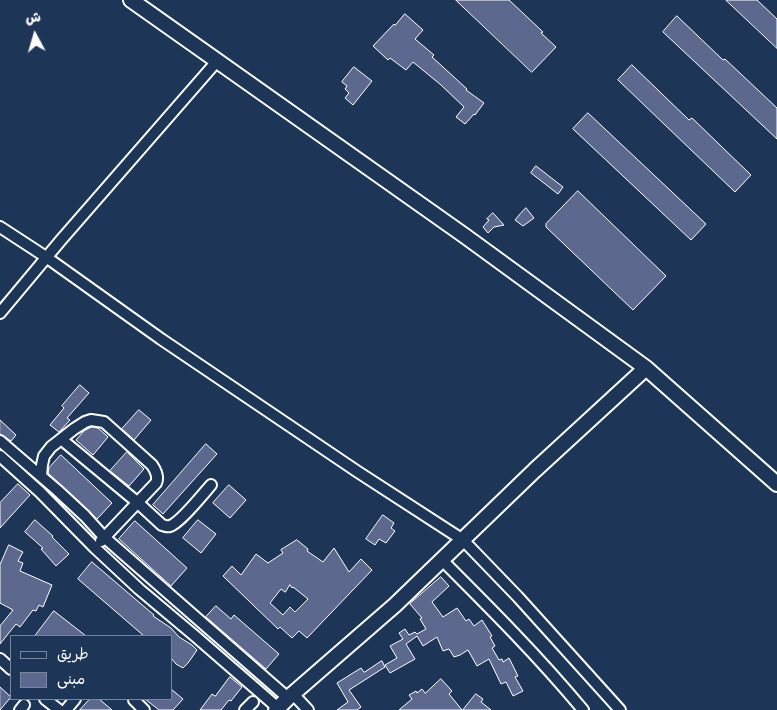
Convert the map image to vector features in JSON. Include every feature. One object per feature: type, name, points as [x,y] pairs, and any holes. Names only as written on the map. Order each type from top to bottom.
[{"type":"street","points":[[131,0],[473,242],[646,368],[777,484]]},
{"type":"street","points":[[0,313],[218,60]]},
{"type":"street","points":[[0,227],[161,339],[463,540],[518,597],[620,710]]},
{"type":"street","points":[[284,703],[394,605],[535,470],[646,368]]},
{"type":"street","points":[[41,476],[44,456],[51,447],[90,420],[104,422],[152,465],[157,478],[156,483],[95,548]]},
{"type":"street","points":[[0,440],[57,490],[104,537],[284,703]]},
{"type":"street","points":[[61,440],[162,525],[170,526],[181,519],[211,485]]},
{"type":"street","points":[[0,456],[40,492],[95,548],[139,589],[202,642],[284,703],[308,710]]},
{"type":"street","points":[[47,500],[57,490]]},
{"type":"street","points":[[442,560],[493,612],[583,710]]},
{"type":"street","points":[[0,659],[10,668]]},
{"type":"street","points":[[47,700],[56,709]]},
{"type":"street","points":[[66,710],[74,700]]},
{"type":"street","points":[[134,700],[144,710]]},
{"type":"building","points":[[456,0],[509,0],[556,47],[532,72]]},
{"type":"building","points":[[726,0],[757,0],[777,19],[777,48]]},
{"type":"building","points":[[405,14],[423,30],[415,39],[434,55],[432,57],[466,90],[484,103],[465,124],[456,117],[464,107],[441,85],[413,62],[406,70],[390,58],[388,60],[373,46]]},
{"type":"building","points":[[677,16],[777,108],[777,139],[663,32]]},
{"type":"building","points":[[632,65],[689,120],[692,118],[751,175],[735,192],[618,80]]},
{"type":"building","points":[[354,67],[372,81],[353,105],[345,98],[349,93],[345,89],[347,86],[342,82]]},
{"type":"building","points":[[588,113],[706,224],[691,240],[573,129]]},
{"type":"building","points":[[536,166],[563,187],[558,194],[531,173]]},
{"type":"building","points":[[578,191],[666,276],[633,310],[546,227],[546,224]]},
{"type":"building","points":[[526,208],[534,218],[523,226],[515,220]]},
{"type":"building","points":[[493,213],[504,225],[494,227],[488,233],[483,227]]},
{"type":"building","points":[[80,385],[89,393],[67,418],[70,420],[59,432],[50,425],[64,408],[62,406]]},
{"type":"building","points":[[139,410],[151,420],[134,440],[122,429]]},
{"type":"building","points":[[0,420],[16,435],[11,441],[0,434]]},
{"type":"building","points":[[92,427],[98,428],[108,437],[93,455],[76,440],[84,431]]},
{"type":"building","points":[[206,444],[217,454],[163,514],[153,505]]},
{"type":"building","points":[[127,452],[144,469],[129,486],[110,471]]},
{"type":"building","points":[[61,455],[112,503],[97,519],[48,473],[49,468]]},
{"type":"building","points":[[18,484],[30,495],[0,528],[0,503]]},
{"type":"building","points":[[229,485],[246,500],[230,518],[213,503]]},
{"type":"building","points":[[383,515],[394,523],[391,528],[395,531],[386,543],[379,539],[375,545],[366,539]]},
{"type":"building","points":[[35,520],[69,554],[56,566],[41,549],[43,548],[25,532]]},
{"type":"building","points":[[198,520],[216,534],[201,553],[183,538]]},
{"type":"building","points":[[135,521],[187,568],[171,586],[119,539]]},
{"type":"building","points":[[297,540],[308,549],[307,551],[323,562],[334,548],[349,572],[361,559],[372,570],[307,638],[299,631],[292,638],[280,627],[278,629],[223,576],[232,566],[241,575],[256,554],[268,563],[283,553],[281,550]],"holes":[[[290,585],[308,599],[295,612],[290,607],[283,615],[270,603],[281,589],[285,592]]]},
{"type":"building","points":[[9,545],[23,552],[18,561],[23,563],[20,571],[52,585],[43,607],[39,605],[36,611],[33,610],[20,627],[16,624],[0,644],[0,626],[13,610],[0,603],[0,565]]},
{"type":"building","points":[[92,562],[153,616],[171,628],[179,637],[197,650],[183,668],[176,664],[172,659],[172,635],[143,635],[78,579]]},
{"type":"building","points":[[441,577],[449,586],[432,602],[443,617],[457,608],[466,621],[469,619],[474,626],[482,620],[492,636],[490,637],[495,646],[492,648],[499,660],[502,659],[503,662],[509,658],[518,676],[515,677],[523,691],[513,696],[506,682],[501,684],[489,659],[477,666],[468,650],[454,657],[449,649],[443,651],[437,637],[423,646],[417,636],[406,644],[415,659],[390,673],[385,665],[397,658],[390,646],[403,639],[399,633],[405,629],[409,635],[415,632],[417,634],[426,629],[420,619],[422,618],[410,604]]},
{"type":"building","points":[[216,606],[231,619],[234,615],[279,654],[266,669],[206,617]]},
{"type":"building","points":[[54,611],[85,635],[36,635]]},
{"type":"building","points":[[382,661],[385,667],[349,690],[361,707],[357,710],[337,710],[348,702],[337,683],[361,668],[364,672]]},
{"type":"building","points":[[230,677],[242,687],[231,701],[229,700],[221,710],[200,710],[212,694],[215,696]]},
{"type":"building","points":[[441,679],[452,691],[449,694],[462,710],[399,710],[412,699],[409,695],[416,691],[417,693],[422,689],[425,693]]},
{"type":"building","points":[[0,687],[10,698],[0,710]]},
{"type":"building","points":[[172,690],[183,699],[173,710],[159,710],[146,700],[172,700]]},
{"type":"building","points":[[476,694],[483,699],[481,702],[491,710],[463,710]]},
{"type":"building","points":[[89,700],[100,700],[112,710],[80,710]]}]
